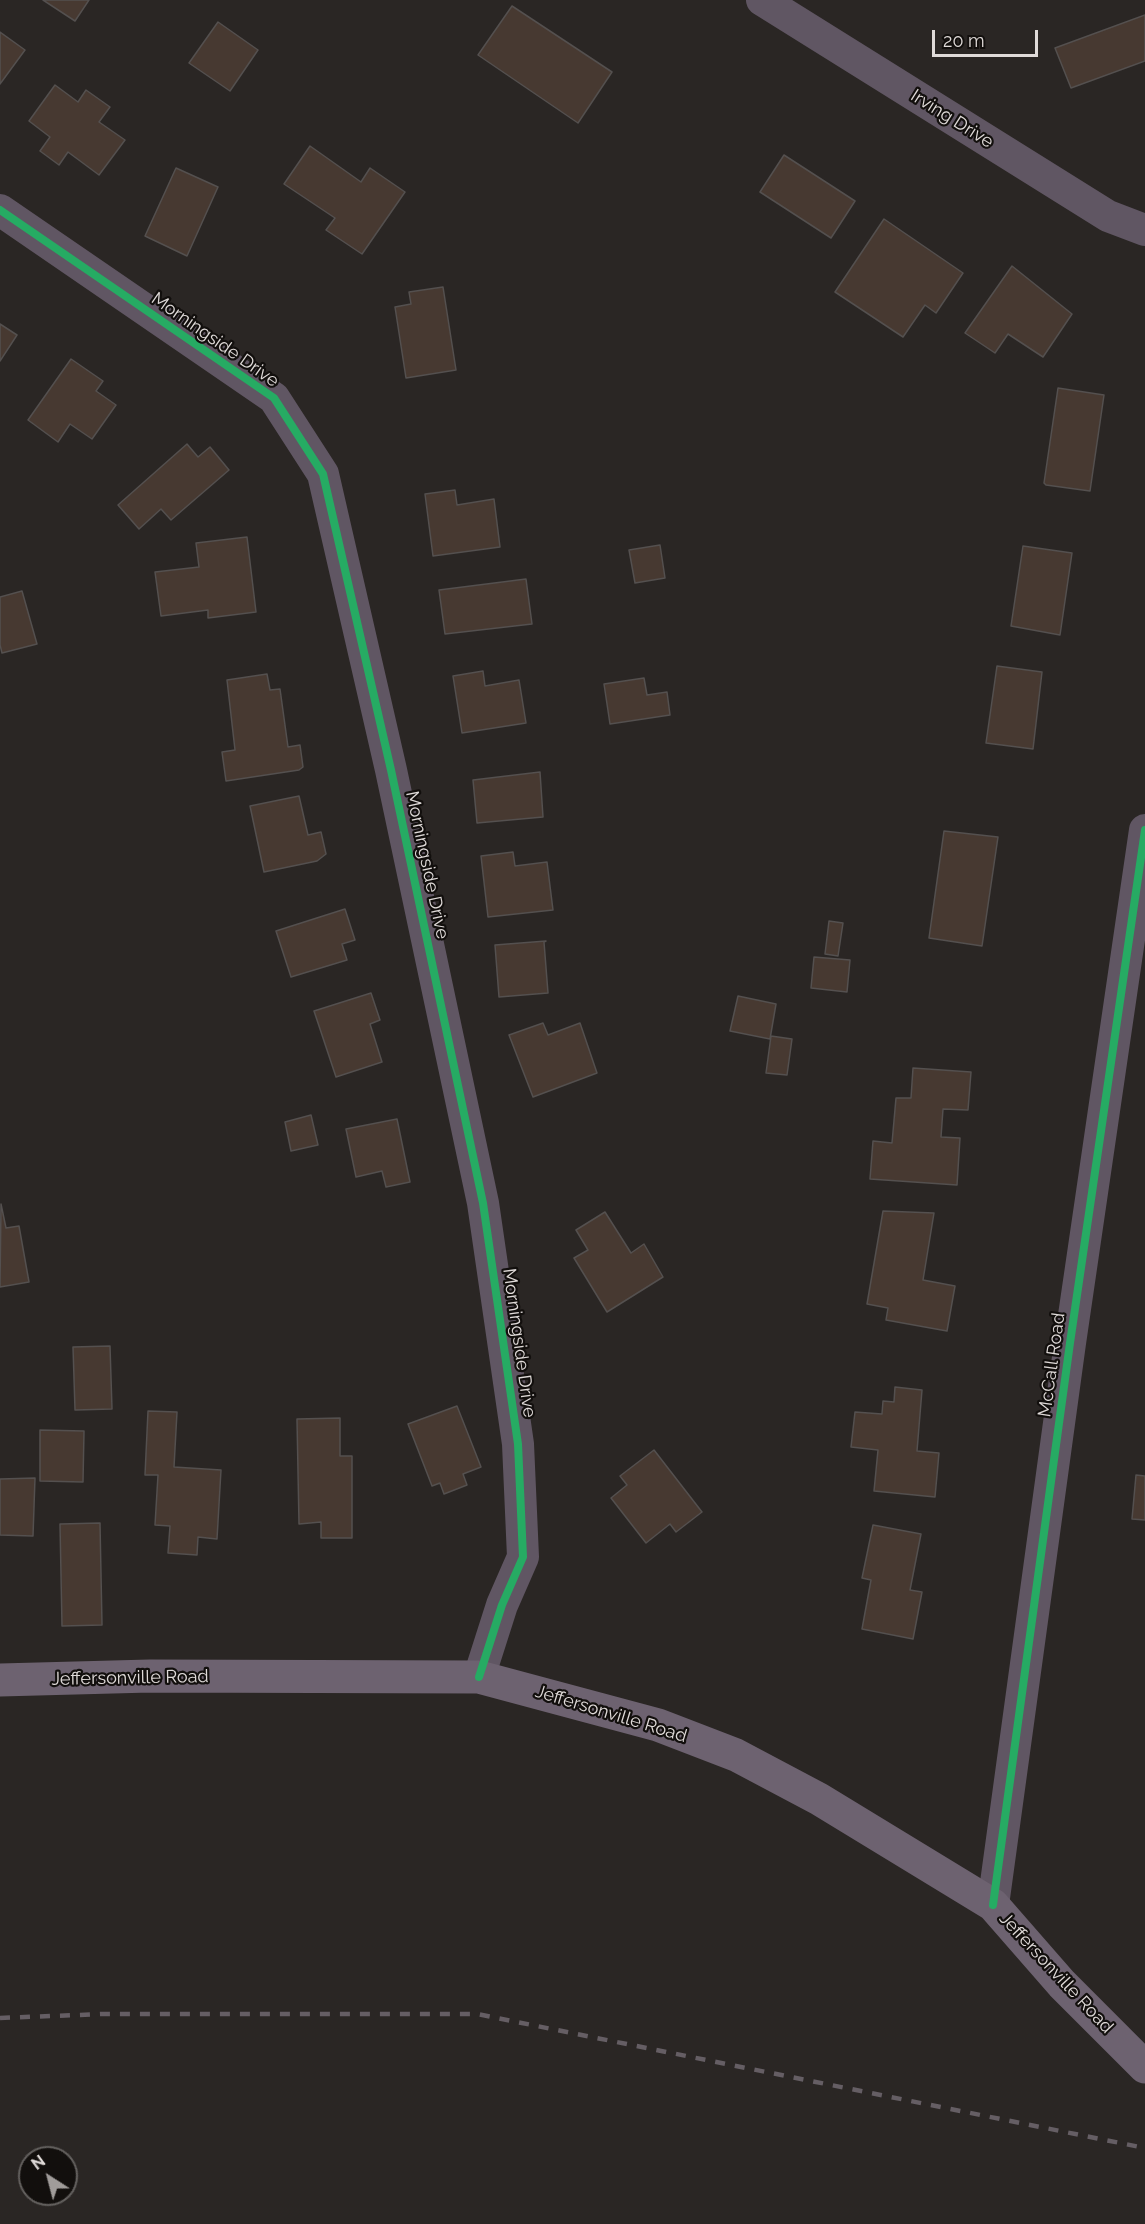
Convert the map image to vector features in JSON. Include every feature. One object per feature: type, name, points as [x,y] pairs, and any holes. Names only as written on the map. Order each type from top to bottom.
[{"type":"main road","name":"Jeffersonville Road","points":[[0,1680],[150,1676],[479,1677],[658,1725],[736,1755],[819,1799],[993,1905],[1062,1984],[1145,2067]]},
{"type":"street","name":"Irving Drive","points":[[762,0],[1108,216],[1145,230]]},
{"type":"street","name":"Morningside Drive","points":[[0,210],[274,398],[323,474],[391,770],[483,1203],[518,1444],[523,1557],[501,1605],[479,1677]]},
{"type":"street","name":"McCall Road","points":[[993,1905],[1068,1355],[1145,830]]},
{"type":"building","points":[[43,0],[89,0],[75,21]]},
{"type":"building","points":[[512,6],[612,72],[578,123],[478,55]]},
{"type":"building","points":[[1145,15],[1145,61],[1071,88],[1055,48]]},
{"type":"building","points":[[218,22],[258,50],[230,91],[189,63]]},
{"type":"building","points":[[0,32],[25,50],[0,84]]},
{"type":"building","points":[[55,85],[78,102],[86,90],[110,107],[99,122],[125,140],[99,175],[68,152],[59,165],[40,151],[50,137],[29,121]]},
{"type":"building","points":[[310,146],[361,182],[370,168],[405,192],[362,254],[326,230],[335,218],[284,184]]},
{"type":"building","points":[[784,155],[855,201],[831,238],[760,192]]},
{"type":"building","points":[[176,168],[218,187],[187,256],[145,236]]},
{"type":"building","points":[[884,219],[963,273],[936,313],[925,305],[903,337],[835,292]]},
{"type":"building","points":[[1012,266],[1072,314],[1043,357],[1008,334],[995,353],[965,333]]},
{"type":"building","points":[[443,287],[456,370],[406,378],[395,307],[411,304],[409,292]]},
{"type":"building","points":[[0,324],[17,335],[0,361]]},
{"type":"building","points":[[71,359],[103,381],[96,391],[116,405],[92,439],[70,424],[58,442],[28,420]]},
{"type":"building","points":[[1058,388],[1104,395],[1090,491],[1044,483]]},
{"type":"building","points":[[187,444],[198,457],[210,447],[229,470],[171,520],[161,509],[139,529],[118,505]]},
{"type":"building","points":[[455,490],[457,505],[494,499],[500,547],[433,556],[425,494]]},
{"type":"building","points":[[247,537],[256,612],[208,618],[208,610],[161,616],[155,572],[199,567],[196,543]]},
{"type":"building","points":[[660,545],[665,578],[635,583],[629,550]]},
{"type":"building","points":[[1023,546],[1072,553],[1060,635],[1011,626]]},
{"type":"building","points":[[526,579],[532,624],[445,634],[439,590]]},
{"type":"building","points":[[22,591],[37,644],[2,653],[0,597]]},
{"type":"building","points":[[997,666],[1042,672],[1033,749],[986,743]]},
{"type":"building","points":[[483,671],[485,686],[519,680],[526,723],[462,733],[453,676]]},
{"type":"building","points":[[267,674],[270,690],[280,689],[288,747],[300,745],[303,767],[299,770],[226,781],[222,752],[235,750],[227,680]]},
{"type":"building","points":[[644,678],[647,695],[667,692],[670,715],[610,724],[604,684]]},
{"type":"building","points":[[540,772],[543,817],[477,823],[473,780]]},
{"type":"building","points":[[299,796],[308,835],[321,832],[326,854],[317,861],[264,872],[250,806]]},
{"type":"building","points":[[944,831],[998,837],[982,946],[929,938]]},
{"type":"building","points":[[513,852],[515,866],[547,862],[553,910],[488,917],[481,856]]},
{"type":"building","points":[[345,909],[355,940],[342,944],[347,960],[291,977],[276,931]]},
{"type":"building","points":[[829,921],[843,923],[838,956],[825,954]]},
{"type":"building","points":[[546,941],[544,942],[548,993],[499,997],[495,945]]},
{"type":"building","points":[[814,957],[850,960],[847,992],[811,988]]},
{"type":"building","points":[[371,993],[380,1020],[370,1024],[382,1062],[336,1077],[314,1011]]},
{"type":"building","points":[[738,996],[776,1004],[770,1039],[730,1031]]},
{"type":"building","points":[[543,1023],[548,1035],[580,1023],[597,1073],[533,1097],[509,1035]]},
{"type":"building","points":[[771,1036],[792,1039],[787,1075],[766,1073]]},
{"type":"building","points":[[913,1068],[971,1072],[968,1110],[943,1109],[941,1137],[960,1138],[957,1185],[870,1179],[873,1141],[892,1143],[896,1098],[911,1098]]},
{"type":"building","points":[[311,1115],[318,1145],[291,1151],[285,1122]]},
{"type":"building","points":[[397,1119],[410,1182],[386,1187],[382,1171],[356,1177],[346,1129]]},
{"type":"building","points":[[1,1204],[6,1228],[19,1226],[29,1282],[0,1287]]},
{"type":"building","points":[[883,1211],[934,1213],[923,1280],[955,1286],[947,1331],[886,1320],[888,1308],[867,1304]]},
{"type":"building","points":[[605,1212],[631,1253],[644,1244],[663,1277],[607,1312],[574,1258],[588,1250],[576,1230]]},
{"type":"building","points":[[110,1346],[112,1409],[75,1410],[73,1347]]},
{"type":"building","points":[[895,1387],[922,1390],[917,1451],[939,1453],[935,1497],[874,1491],[878,1450],[851,1447],[855,1412],[882,1414],[883,1401],[894,1402]]},
{"type":"building","points":[[457,1406],[481,1467],[463,1474],[467,1485],[444,1494],[440,1483],[432,1486],[408,1424]]},
{"type":"building","points":[[148,1411],[177,1412],[174,1467],[221,1470],[217,1539],[198,1537],[197,1555],[168,1553],[170,1526],[155,1525],[158,1475],[145,1475]]},
{"type":"building","points":[[340,1418],[340,1456],[352,1456],[352,1538],[321,1538],[321,1522],[299,1524],[297,1419]]},
{"type":"building","points":[[40,1430],[84,1431],[83,1482],[40,1481]]},
{"type":"building","points":[[654,1450],[702,1512],[676,1532],[670,1524],[646,1543],[611,1498],[627,1485],[620,1476]]},
{"type":"building","points":[[1136,1475],[1145,1476],[1145,1520],[1132,1519]]},
{"type":"building","points":[[35,1478],[33,1536],[0,1535],[0,1479]]},
{"type":"building","points":[[100,1523],[102,1625],[62,1626],[60,1524]]},
{"type":"building","points":[[873,1525],[921,1534],[910,1590],[922,1592],[913,1639],[862,1629],[871,1580],[862,1578]]},
{"type":"railway","points":[[0,2018],[103,2014],[477,2014],[1145,2148]]},
{"type":"cycle path","points":[[0,210],[274,398],[323,474],[391,770],[483,1203],[518,1444],[523,1557],[502,1605],[479,1677]]},
{"type":"cycle path","points":[[993,1905],[1070,1343],[1145,830]]}]
